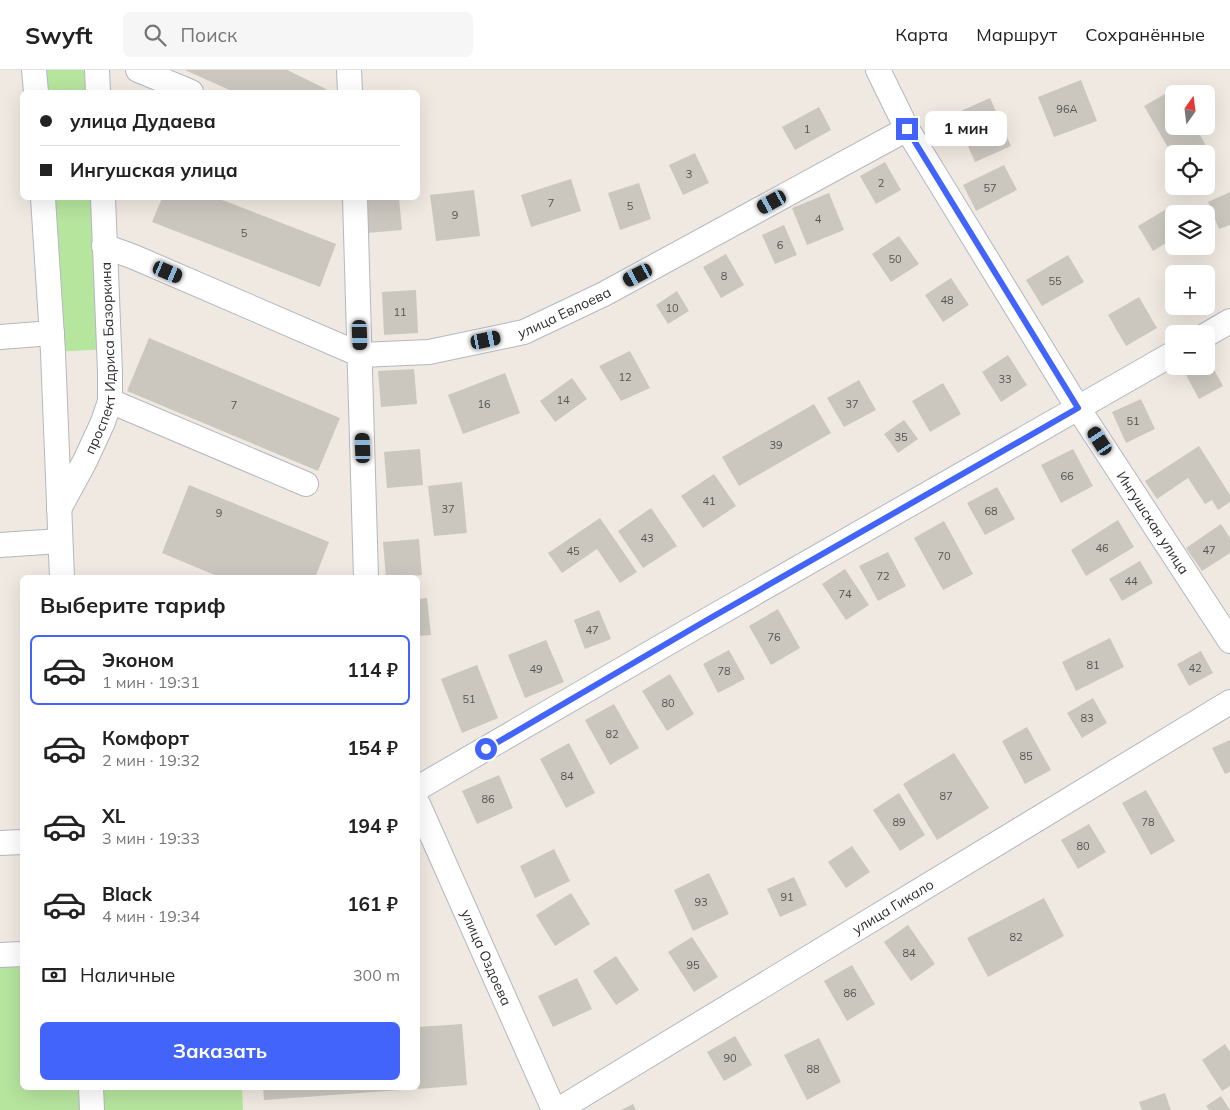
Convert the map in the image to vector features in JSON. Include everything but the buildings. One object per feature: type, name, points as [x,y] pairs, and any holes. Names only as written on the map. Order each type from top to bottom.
[{"type":"street","points":[[34,70],[36,90]]},
{"type":"street","points":[[97,70],[98,90]]},
{"type":"street","points":[[138,70],[186,90]]},
{"type":"street","points":[[349,70],[350,90]]},
{"type":"street","name":"Ингушская улица","points":[[878,70],[907,129],[1078,408],[1230,641]]},
{"type":"street","name":"улица Евлоева","points":[[361,355],[430,352],[524,332],[604,294],[907,129]]},
{"type":"street","points":[[43,200],[52,333],[62,575]]},
{"type":"street","name":"проспект Идриса Базоркина","points":[[58,509],[85,461],[103,422],[110,401],[102,200]]},
{"type":"street","points":[[356,200],[366,575]]},
{"type":"street","points":[[104,246],[134,257],[361,355]]},
{"type":"street","points":[[1215,330],[1230,321]]},
{"type":"street","points":[[0,337],[52,333]]},
{"type":"street","points":[[420,787],[698,625],[1165,358]]},
{"type":"street","points":[[110,401],[306,484]]},
{"type":"street","points":[[0,545],[60,541]]},
{"type":"street","name":"улица Гикало","points":[[558,1110],[1230,702]]},
{"type":"street","name":"улица Оздоева","points":[[420,808],[554,1110]]},
{"type":"street","points":[[0,843],[20,842]]},
{"type":"street","points":[[0,955],[20,954]]},
{"type":"street","points":[[91,1090],[92,1110]]},
{"type":"green space","points":[[34,70],[97,70],[98,90],[36,90]]},
{"type":"green space","points":[[43,200],[103,200],[109,349],[53,352]]},
{"type":"green space","points":[[20,954],[20,1090],[242,1090],[243,1110],[0,1110],[0,955]]},
{"type":"route","points":[[486,749],[1078,408],[907,129]]}]
